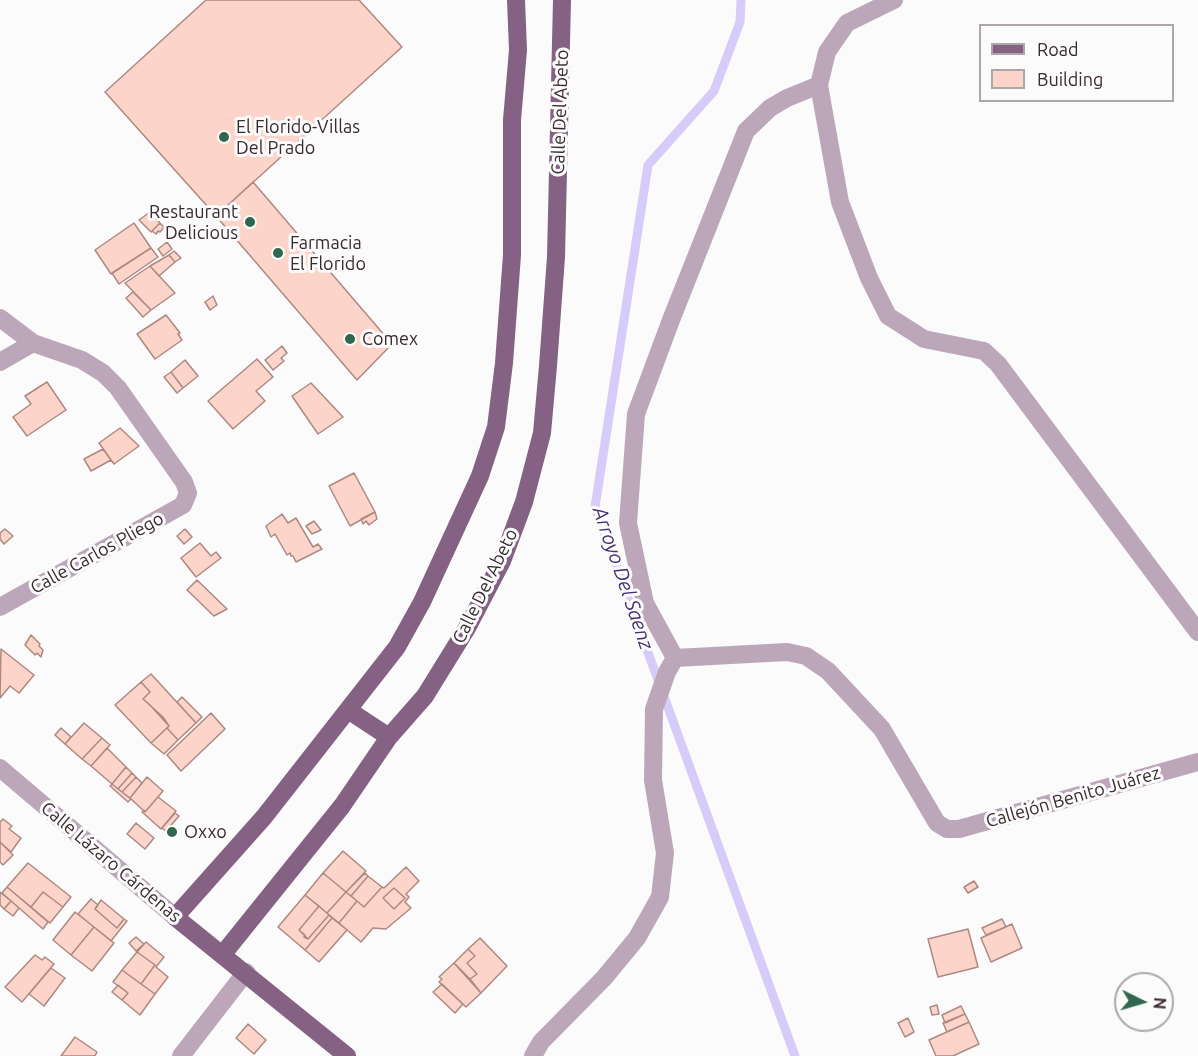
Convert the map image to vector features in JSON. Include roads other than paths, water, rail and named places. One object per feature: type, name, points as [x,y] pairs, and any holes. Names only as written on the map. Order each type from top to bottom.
[{"type":"main road","points":[[175,917],[264,817],[397,647],[422,602],[480,476],[496,427],[504,363],[512,255],[512,120],[518,50],[516,0]]},
{"type":"main road","name":"Calle Del Abeto","points":[[223,954],[342,806],[389,737],[425,696],[467,628],[501,561],[524,502],[542,433],[556,256],[562,0]]},
{"type":"main road","points":[[348,710],[389,737]]},
{"type":"main road","name":"Calle Lázaro Cárdenas","points":[[175,917],[246,972],[346,1056]]},
{"type":"street","points":[[894,0],[847,23],[827,51],[819,85],[840,202],[869,278],[888,316],[924,339],[984,351],[998,364],[1198,632]]},
{"type":"street","points":[[533,1056],[541,1042],[604,978],[637,938],[660,897],[665,853],[653,780],[654,709],[671,665],[645,603],[628,523],[636,414],[746,131],[770,108],[787,98],[819,85]]},
{"type":"street","points":[[0,318],[33,343],[0,362]]},
{"type":"street","name":"Calle Carlos Pliego","points":[[0,607],[183,505],[188,493],[184,482],[118,388],[103,374],[82,360],[33,343]]},
{"type":"street","name":"Callejón Benito Juárez","points":[[671,665],[787,652],[806,656],[828,672],[882,729],[937,823],[947,830],[959,829],[1198,762]]},
{"type":"street","name":"Calle Lázaro Cárdenas","points":[[0,768],[175,917]]},
{"type":"street","points":[[181,1056],[246,972]]},
{"type":"waterway","name":"Arroyo Del Saenz","points":[[741,0],[740,22],[714,91],[648,165],[595,507],[795,1056]]},
{"type":"place","name":"El Florido-Villas Del Prado","points":[[224,137]]},
{"type":"place","name":"Restaurant Delicious","points":[[250,222]]},
{"type":"place","name":"Farmacia El Florido","points":[[278,253]]},
{"type":"place","name":"Comex","points":[[350,339]]},
{"type":"place","name":"Oxxo","points":[[172,832]]}]
